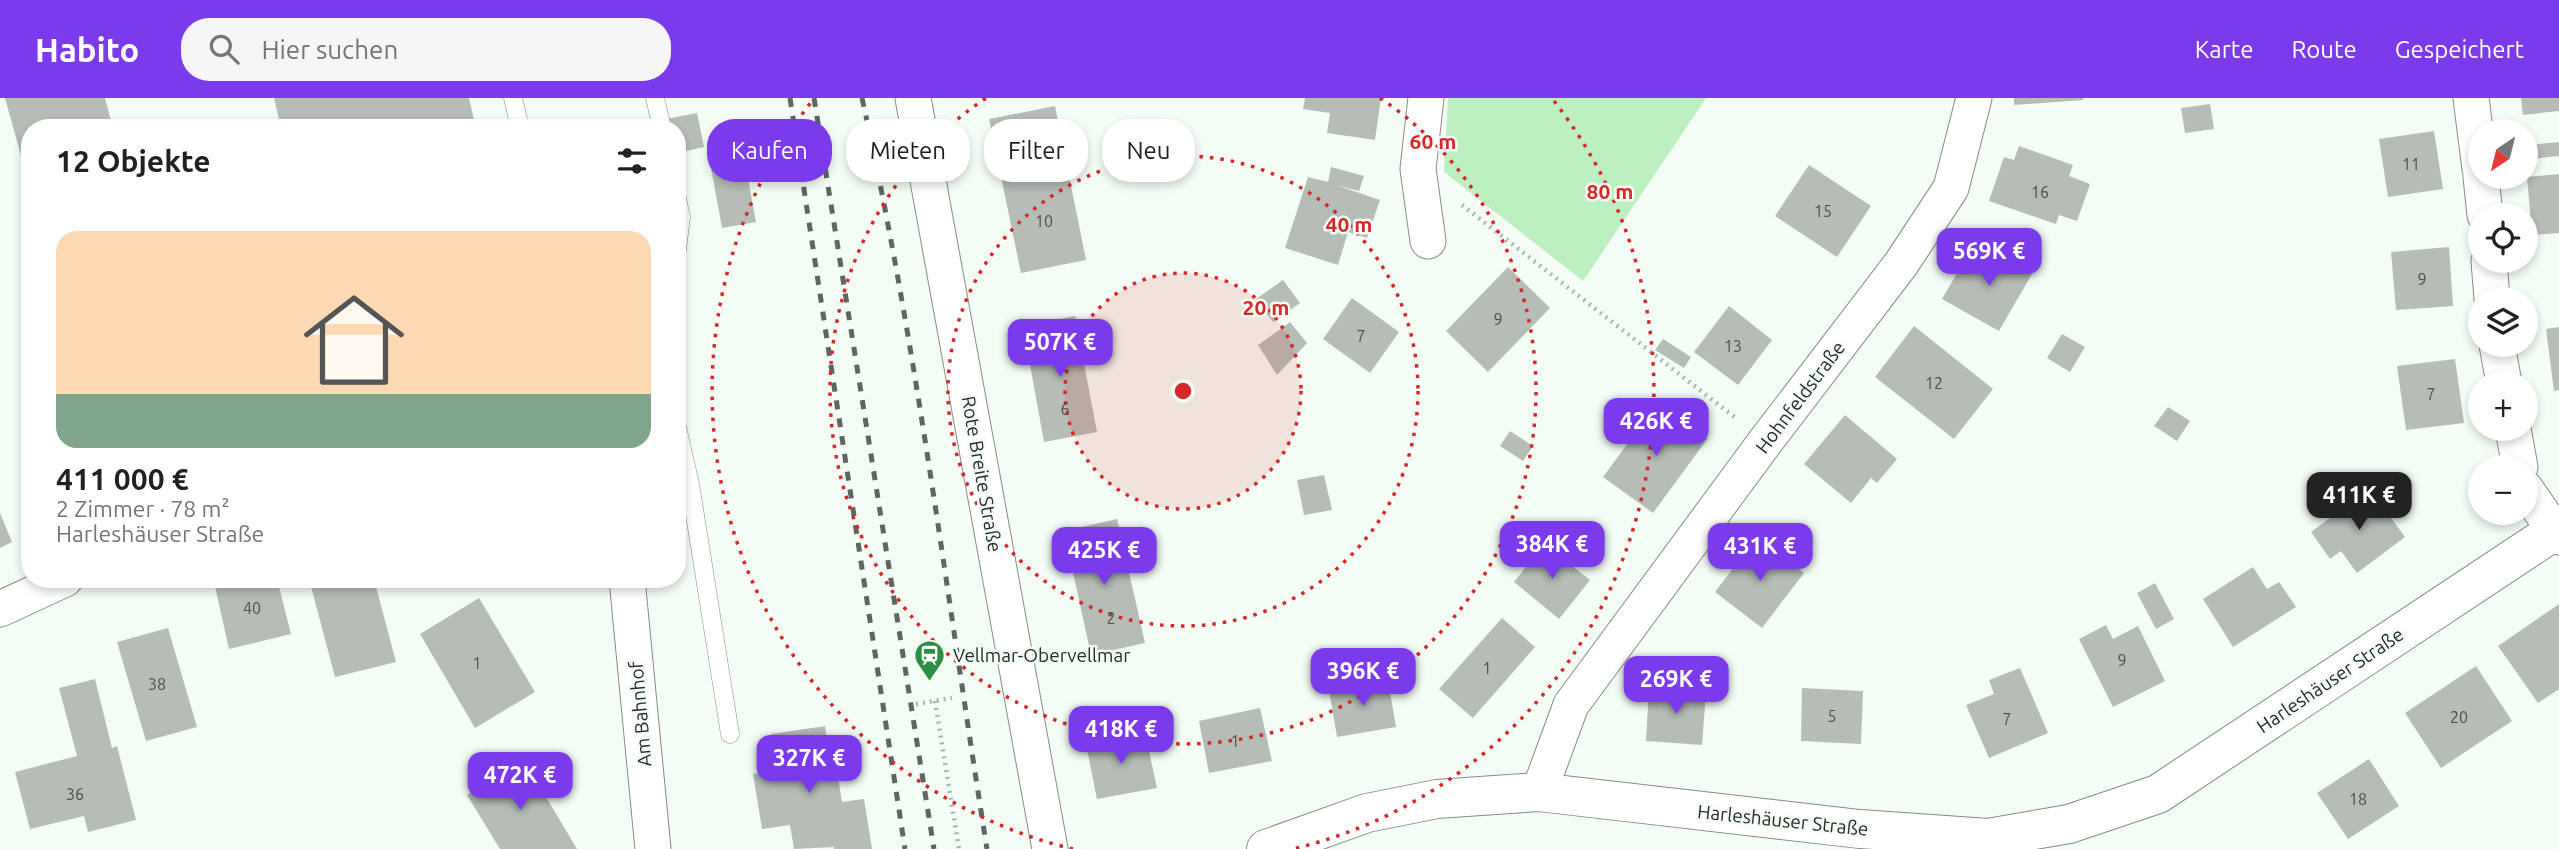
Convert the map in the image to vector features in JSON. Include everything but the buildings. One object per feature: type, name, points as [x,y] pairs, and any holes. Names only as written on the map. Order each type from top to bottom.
[{"type":"main road","name":"Harleshäuser Straße","points":[[1266,849],[1367,813],[1437,799],[1539,792],[1860,830],[1988,838],[2069,824],[2158,794],[2557,532]]},
{"type":"street","name":"Rote Breite Straße","points":[[913,98],[1050,849]]},
{"type":"street","points":[[1426,98],[1418,169],[1428,241]]},
{"type":"street","name":"Hohnfeldstraße","points":[[1539,792],[1571,705],[1765,442],[1901,264],[1951,188],[1974,98]]},
{"type":"street","points":[[2471,98],[2474,119]]},
{"type":"street","points":[[2538,506],[2557,532]]},
{"type":"street","points":[[0,609],[46,588]]},
{"type":"street","name":"Am Bahnhof","points":[[628,588],[653,849]]},
{"type":"lane","points":[[513,98],[518,119]]},
{"type":"lane","points":[[655,98],[660,119]]},
{"type":"lane","points":[[686,466],[730,734]]},
{"type":"path","points":[[1418,169],[1765,442]]},
{"type":"path","points":[[916,704],[952,698]]},
{"type":"path","points":[[935,701],[959,849]]},
{"type":"green space","points":[[1448,98],[1706,98],[1583,281],[1444,172]]},
{"type":"railway","points":[[790,98],[905,849]]},
{"type":"railway","points":[[814,98],[934,849]]},
{"type":"railway","points":[[862,98],[882,191],[915,379],[987,849]]},
{"type":"place","name":"Vellmar-Obervellmar","points":[[930,682]]}]
